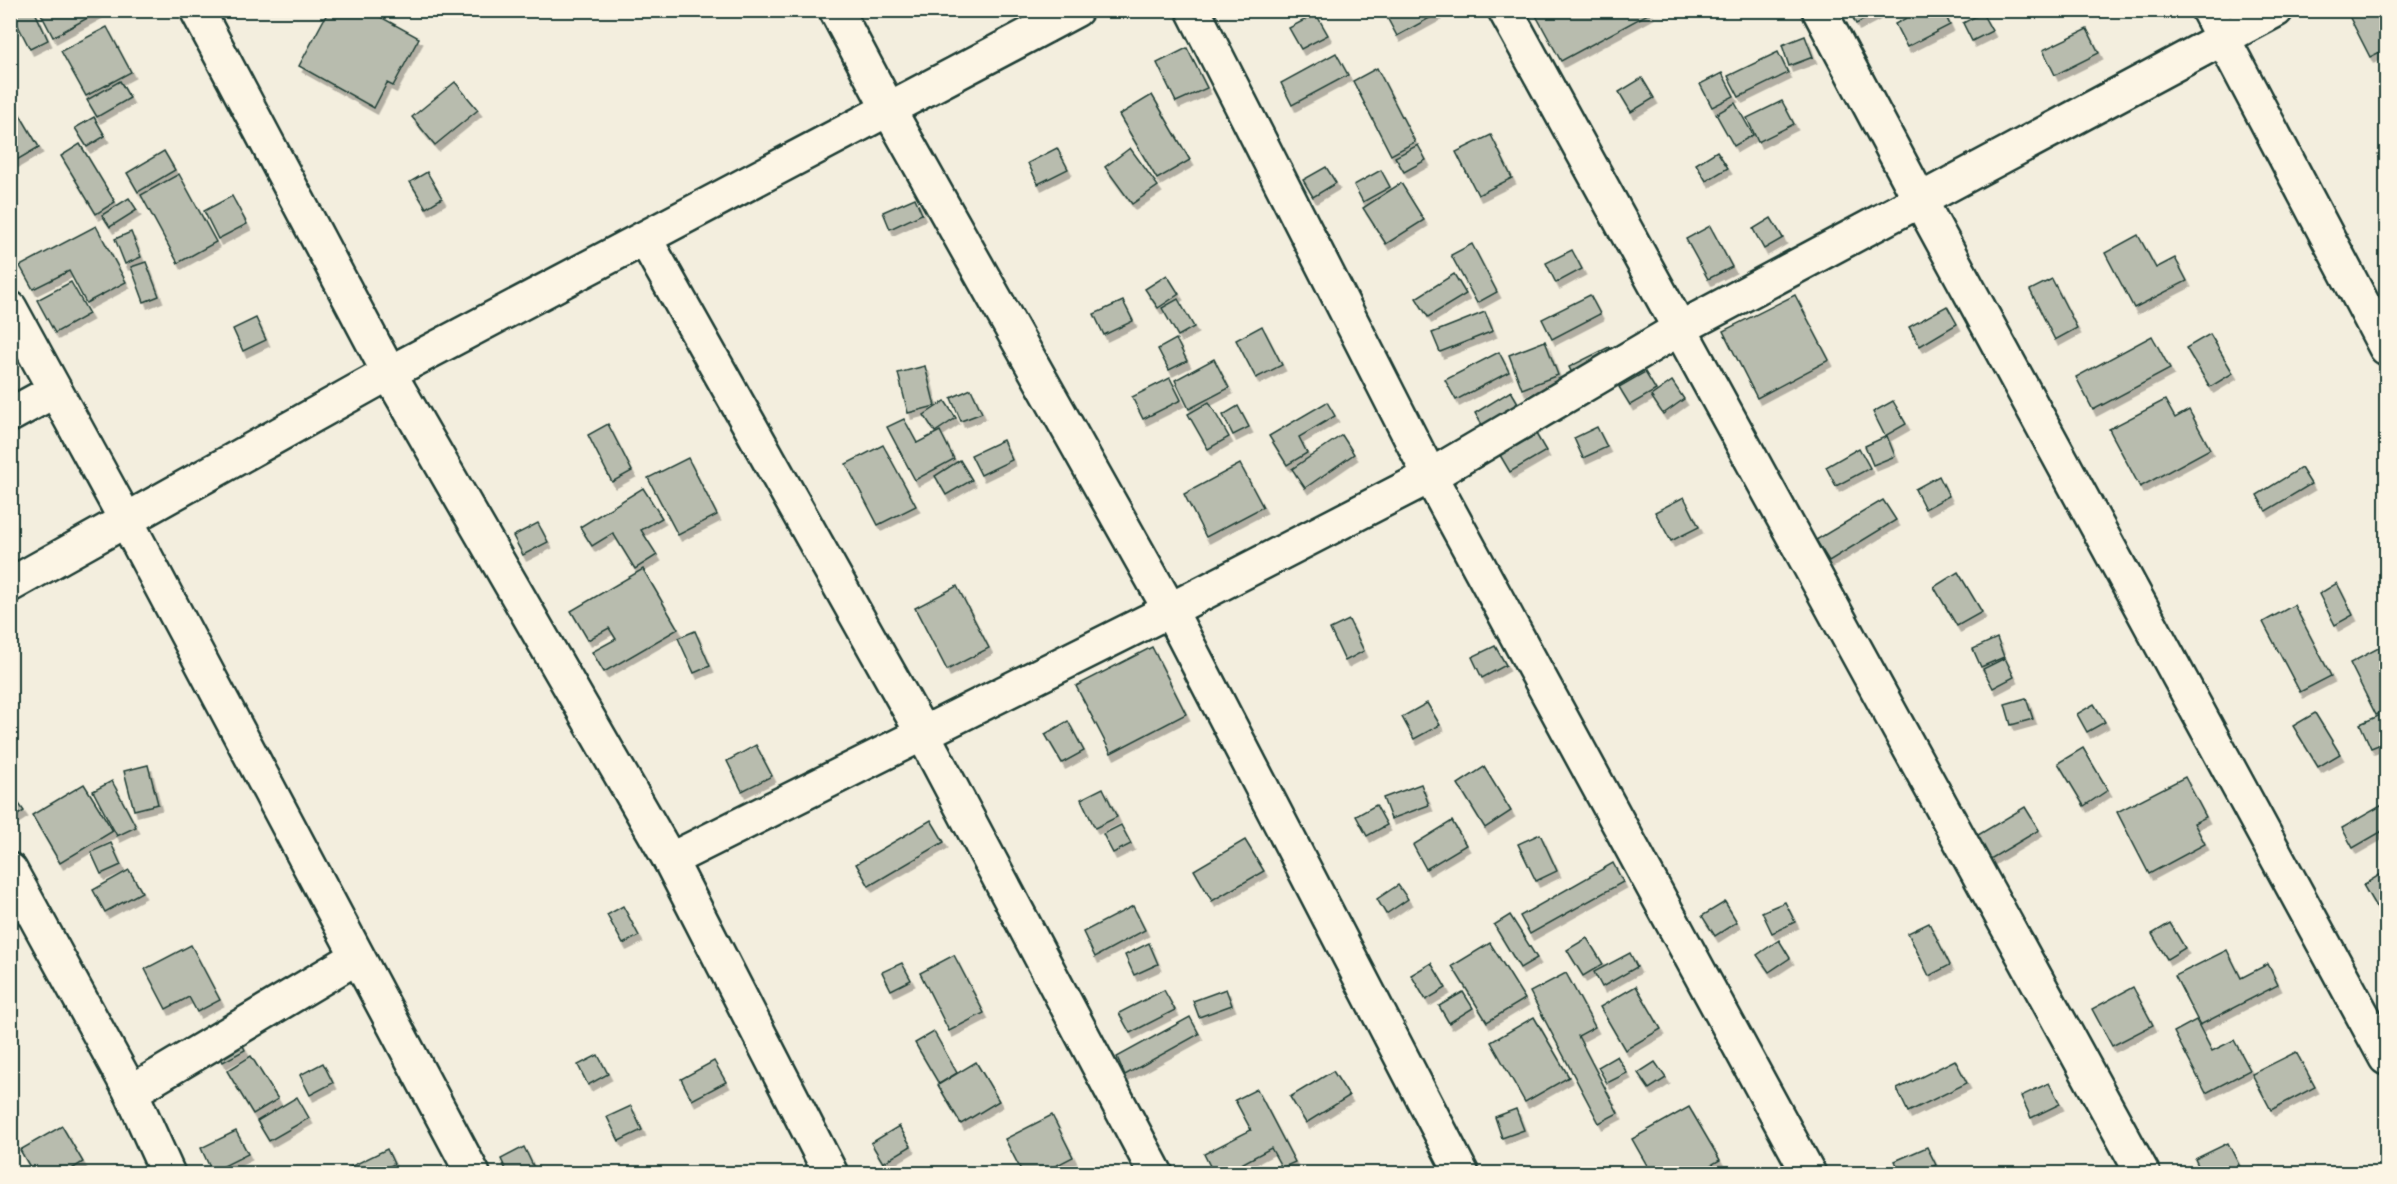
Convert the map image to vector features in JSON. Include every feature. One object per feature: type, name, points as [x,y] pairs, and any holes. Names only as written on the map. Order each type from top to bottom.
[{"type":"street","points":[[197,10],[389,373],[670,860],[831,1173]]},
{"type":"street","points":[[836,10],[889,110],[1170,610],[1462,1173]]},
{"type":"street","points":[[10,585],[389,373],[1076,10]]},
{"type":"street","points":[[1193,10],[1430,476],[1809,1173]]},
{"type":"street","points":[[1505,10],[2144,1173]]},
{"type":"street","points":[[1819,10],[2386,1058]]},
{"type":"street","points":[[2208,10],[2386,348]]},
{"type":"street","points":[[670,860],[1170,610],[1430,476],[1679,329],[2224,40],[2276,10]]},
{"type":"street","points":[[645,239],[923,734],[1156,1173]]},
{"type":"street","points":[[10,308],[126,520],[473,1173]]},
{"type":"street","points":[[10,415],[54,391]]},
{"type":"street","points":[[10,870],[131,1092],[165,1172]]},
{"type":"street","points":[[131,1092],[357,957]]},
{"type":"building","points":[[10,10],[34,10],[48,40],[30,49]]},
{"type":"building","points":[[39,10],[102,10],[53,37]]},
{"type":"building","points":[[329,10],[368,10],[419,38],[393,86],[387,83],[374,108],[299,66]]},
{"type":"building","points":[[1383,10],[1435,10],[1437,14],[1397,36]]},
{"type":"building","points":[[1536,10],[1649,10],[1650,13],[1561,61],[1534,12]]},
{"type":"building","points":[[1849,10],[1879,10],[1879,12],[1856,24]]},
{"type":"building","points":[[1921,10],[1943,10],[1950,25],[1907,47],[1895,24]]},
{"type":"building","points":[[2346,10],[2386,10],[2386,49],[2370,57]]},
{"type":"building","points":[[1982,13],[1992,31],[1972,41],[1963,23]]},
{"type":"building","points":[[1316,14],[1328,35],[1301,49],[1289,28]]},
{"type":"building","points":[[107,27],[131,72],[86,96],[61,51]]},
{"type":"building","points":[[2087,29],[2099,53],[2055,75],[2043,50]]},
{"type":"building","points":[[1805,36],[1813,57],[1789,66],[1782,45]]},
{"type":"building","points":[[1187,48],[1207,88],[1176,102],[1157,63]]},
{"type":"building","points":[[1778,52],[1788,73],[1739,97],[1728,76]]},
{"type":"building","points":[[1336,53],[1348,75],[1292,105],[1281,83]]},
{"type":"building","points":[[1377,68],[1415,142],[1391,155],[1353,81]]},
{"type":"building","points":[[1722,73],[1734,96],[1712,107],[1700,84]]},
{"type":"building","points":[[1642,78],[1654,98],[1631,112],[1619,92]]},
{"type":"building","points":[[120,81],[130,98],[97,117],[87,100]]},
{"type":"building","points":[[455,82],[478,110],[435,145],[412,117]]},
{"type":"building","points":[[1152,95],[1190,160],[1157,179],[1119,115]]},
{"type":"building","points":[[10,98],[39,147],[10,164]]},
{"type":"building","points":[[1782,101],[1794,124],[1758,142],[1747,118]]},
{"type":"building","points":[[1735,103],[1753,135],[1734,146],[1716,114]]},
{"type":"building","points":[[94,117],[105,136],[87,147],[75,128]]},
{"type":"building","points":[[1491,135],[1512,178],[1478,195],[1456,152]]},
{"type":"building","points":[[80,144],[115,202],[96,214],[61,156]]},
{"type":"building","points":[[1418,145],[1426,160],[1404,172],[1395,157]]},
{"type":"building","points":[[1057,148],[1068,169],[1038,184],[1028,163]]},
{"type":"building","points":[[1130,148],[1158,186],[1132,204],[1105,167]]},
{"type":"building","points":[[2386,149],[2386,168],[2378,154]]},
{"type":"building","points":[[164,151],[175,170],[138,192],[127,173]]},
{"type":"building","points":[[1717,151],[1728,168],[1706,181],[1696,164]]},
{"type":"building","points":[[1326,167],[1336,183],[1313,197],[1303,180]]},
{"type":"building","points":[[1381,170],[1390,187],[1363,202],[1354,185]]},
{"type":"building","points":[[427,172],[442,198],[426,208],[410,182]]},
{"type":"building","points":[[179,174],[216,242],[178,263],[141,195]]},
{"type":"building","points":[[1401,183],[1424,220],[1386,244],[1363,208]]},
{"type":"building","points":[[232,196],[247,224],[218,239],[204,211]]},
{"type":"building","points":[[129,198],[137,210],[110,227],[102,215]]},
{"type":"building","points":[[915,198],[922,214],[890,229],[883,212]]},
{"type":"building","points":[[1771,218],[1783,238],[1764,249],[1753,229]]},
{"type":"building","points":[[96,226],[126,282],[86,303],[69,271],[33,289],[20,266]]},
{"type":"building","points":[[1710,226],[1732,267],[1708,279],[1686,239]]},
{"type":"building","points":[[131,232],[141,257],[125,264],[115,239]]},
{"type":"building","points":[[2138,235],[2156,268],[2175,258],[2187,281],[2134,308],[2105,253]]},
{"type":"building","points":[[1472,244],[1497,292],[1477,303],[1451,255]]},
{"type":"building","points":[[1572,250],[1582,269],[1556,283],[1546,263]]},
{"type":"building","points":[[146,262],[159,296],[144,302],[131,267]]},
{"type":"building","points":[[1454,274],[1466,294],[1428,317],[1416,298]]},
{"type":"building","points":[[1167,275],[1179,294],[1158,308],[1145,289]]},
{"type":"building","points":[[2052,279],[2077,328],[2055,340],[2030,290]]},
{"type":"building","points":[[71,282],[89,314],[55,333],[37,300]]},
{"type":"building","points":[[1590,295],[1600,314],[1552,339],[1542,319]]},
{"type":"building","points":[[1795,295],[1829,360],[1757,398],[1723,331]]},
{"type":"building","points":[[1178,299],[1194,327],[1178,336],[1162,308]]},
{"type":"building","points":[[1123,301],[1133,321],[1104,335],[1094,314]]},
{"type":"building","points":[[1947,306],[1957,324],[1920,346],[1909,327]]},
{"type":"building","points":[[1485,312],[1493,331],[1440,352],[1432,333]]},
{"type":"building","points":[[256,318],[266,340],[243,351],[233,329]]},
{"type":"building","points":[[1262,326],[1282,365],[1256,378],[1236,340]]},
{"type":"building","points":[[2210,334],[2233,373],[2210,387],[2186,348]]},
{"type":"building","points":[[2152,336],[2170,369],[2093,410],[2076,377]]},
{"type":"building","points":[[1176,339],[1187,361],[1169,370],[1158,349]]},
{"type":"building","points":[[1545,341],[1558,375],[1522,389],[1509,355]]},
{"type":"building","points":[[1609,347],[1619,367],[1579,387],[1569,367]]},
{"type":"building","points":[[1499,352],[1509,372],[1456,400],[1445,380]]},
{"type":"building","points":[[1214,359],[1229,388],[1189,409],[1175,380]]},
{"type":"building","points":[[925,366],[935,406],[908,413],[898,373]]},
{"type":"building","points":[[1645,372],[1656,390],[1630,405],[1619,387]]},
{"type":"building","points":[[1170,378],[1181,400],[1143,419],[1132,397]]},
{"type":"building","points":[[1672,381],[1684,399],[1663,414],[1651,396]]},
{"type":"building","points":[[971,389],[982,413],[961,421],[951,398]]},
{"type":"building","points":[[1511,391],[1546,451],[1510,472],[1475,413]]},
{"type":"building","points":[[2165,400],[2175,418],[2189,410],[2210,449],[2140,487],[2109,429]]},
{"type":"building","points":[[945,401],[956,418],[935,432],[924,415]]},
{"type":"building","points":[[1893,401],[1906,424],[1885,436],[1873,412]]},
{"type":"building","points":[[1209,402],[1229,437],[1208,449],[1188,414]]},
{"type":"building","points":[[1327,402],[1335,416],[1299,437],[1307,453],[1287,465],[1269,436]]},
{"type":"building","points":[[1238,406],[1249,427],[1233,435],[1223,415]]},
{"type":"building","points":[[904,419],[917,443],[940,431],[954,459],[915,480],[887,427]]},
{"type":"building","points":[[608,424],[632,471],[612,482],[588,435]]},
{"type":"building","points":[[1597,427],[1607,447],[1583,458],[1574,438]]},
{"type":"building","points":[[1342,435],[1354,454],[1305,488],[1292,469]]},
{"type":"building","points":[[1887,436],[1895,456],[1873,465],[1865,446]]},
{"type":"building","points":[[1003,440],[1012,460],[981,475],[971,455]]},
{"type":"building","points":[[883,445],[916,506],[878,525],[846,464]]},
{"type":"building","points":[[1859,448],[1870,468],[1836,486],[1826,467]]},
{"type":"building","points":[[688,458],[717,515],[678,535],[648,478]]},
{"type":"building","points":[[960,460],[972,480],[946,495],[935,476]]},
{"type":"building","points":[[1240,464],[1263,507],[1206,537],[1184,494]]},
{"type":"building","points":[[2301,468],[2311,484],[2266,511],[2257,495]]},
{"type":"building","points":[[1939,476],[1949,496],[1925,509],[1915,489]]},
{"type":"building","points":[[643,488],[662,518],[641,530],[657,555],[635,569],[613,533],[592,546],[580,527]]},
{"type":"building","points":[[1684,497],[1699,527],[1671,541],[1655,512]]},
{"type":"building","points":[[1883,500],[1896,520],[1829,561],[1816,540]]},
{"type":"building","points":[[538,523],[548,542],[523,555],[513,536]]},
{"type":"building","points":[[643,569],[678,629],[604,672],[592,652],[616,639],[609,628],[588,640],[571,611]]},
{"type":"building","points":[[1958,572],[1982,612],[1957,626],[1934,587]]},
{"type":"building","points":[[2337,583],[2353,615],[2335,625],[2319,594]]},
{"type":"building","points":[[957,586],[989,648],[947,670],[915,608]]},
{"type":"building","points":[[2294,605],[2331,676],[2300,692],[2263,622]]},
{"type":"building","points":[[1349,620],[1364,651],[1345,661],[1330,629]]},
{"type":"building","points":[[695,631],[710,666],[694,673],[678,638]]},
{"type":"building","points":[[1997,638],[2004,657],[1981,667],[1973,649]]},
{"type":"building","points":[[2386,644],[2386,667],[2381,670],[2386,681],[2386,710],[2376,715],[2350,663]]},
{"type":"building","points":[[1495,646],[1506,665],[1482,678],[1472,657]]},
{"type":"building","points":[[1152,647],[1186,714],[1111,753],[1076,686]]},
{"type":"building","points":[[2005,658],[2014,677],[1993,688],[1983,669]]},
{"type":"building","points":[[2026,698],[2033,719],[2011,725],[2005,704]]},
{"type":"building","points":[[1427,703],[1440,725],[1414,739],[1402,717]]},
{"type":"building","points":[[2094,704],[2105,722],[2087,732],[2077,714]]},
{"type":"building","points":[[2315,713],[2340,754],[2318,767],[2293,726]]},
{"type":"building","points":[[2383,714],[2386,723],[2386,742],[2371,748],[2360,724]]},
{"type":"building","points":[[1068,721],[1084,751],[1062,763],[1045,734]]},
{"type":"building","points":[[756,745],[772,776],[742,791],[727,761]]},
{"type":"building","points":[[2083,748],[2108,790],[2084,806],[2058,763]]},
{"type":"building","points":[[148,765],[158,804],[134,810],[124,771]]},
{"type":"building","points":[[1484,767],[1511,811],[1485,828],[1458,784]]},
{"type":"building","points":[[2185,777],[2206,817],[2194,823],[2205,844],[2149,874],[2117,812]]},
{"type":"building","points":[[112,781],[136,827],[117,836],[93,791]]},
{"type":"building","points":[[84,784],[113,831],[60,863],[32,815]]},
{"type":"building","points":[[1421,784],[1429,805],[1391,819],[1383,798]]},
{"type":"building","points":[[1103,788],[1117,817],[1095,828],[1081,799]]},
{"type":"building","points":[[12,794],[24,811],[10,820],[10,795]]},
{"type":"building","points":[[2386,803],[2386,829],[2353,848],[2342,828]]},
{"type":"building","points":[[1376,805],[1387,825],[1367,836],[1356,816]]},
{"type":"building","points":[[2025,807],[2039,830],[1987,861],[1973,838]]},
{"type":"building","points":[[931,820],[944,842],[869,886],[856,864]]},
{"type":"building","points":[[1452,821],[1466,845],[1426,869],[1413,845]]},
{"type":"building","points":[[1121,825],[1131,844],[1113,853],[1103,834]]},
{"type":"building","points":[[1540,834],[1557,871],[1536,881],[1518,844]]},
{"type":"building","points":[[1245,840],[1264,871],[1212,901],[1194,870]]},
{"type":"building","points":[[111,843],[121,865],[101,874],[91,852]]},
{"type":"building","points":[[1613,863],[1623,882],[1530,934],[1520,916]]},
{"type":"building","points":[[129,870],[142,892],[105,912],[93,890]]},
{"type":"building","points":[[2386,871],[2386,901],[2376,907],[2363,885]]},
{"type":"building","points":[[1398,885],[1408,899],[1386,914],[1377,899]]},
{"type":"building","points":[[1725,902],[1737,922],[1715,936],[1702,916]]},
{"type":"building","points":[[1785,902],[1795,922],[1772,933],[1762,912]]},
{"type":"building","points":[[623,906],[639,936],[623,944],[607,915]]},
{"type":"building","points":[[1133,906],[1145,930],[1095,957],[1083,932]]},
{"type":"building","points":[[1510,915],[1537,958],[1520,968],[1494,925]]},
{"type":"building","points":[[1929,923],[1950,965],[1929,976],[1908,933]]},
{"type":"building","points":[[2170,923],[2185,948],[2167,959],[2152,934]]},
{"type":"building","points":[[1587,938],[1603,964],[1583,976],[1567,950]]},
{"type":"building","points":[[1779,940],[1790,958],[1769,972],[1757,955]]},
{"type":"building","points":[[1149,943],[1158,964],[1134,975],[1125,955]]},
{"type":"building","points":[[1490,943],[1525,999],[1487,1022],[1452,966]]},
{"type":"building","points":[[191,945],[220,1000],[197,1012],[189,997],[166,1009],[145,969]]},
{"type":"building","points":[[2227,950],[2241,978],[2268,964],[2278,985],[2200,1025],[2175,976]]},
{"type":"building","points":[[1630,953],[1637,967],[1602,987],[1594,972]]},
{"type":"building","points":[[954,955],[984,1013],[949,1031],[920,973]]},
{"type":"building","points":[[902,963],[911,980],[891,990],[882,972]]},
{"type":"building","points":[[1431,963],[1446,988],[1426,1000],[1411,975]]},
{"type":"building","points":[[1566,973],[1595,1027],[1578,1036],[1618,1113],[1599,1123],[1530,992]]},
{"type":"building","points":[[1636,986],[1661,1029],[1625,1050],[1600,1007]]},
{"type":"building","points":[[2133,987],[2153,1025],[2112,1046],[2092,1009]]},
{"type":"building","points":[[1226,989],[1232,1005],[1199,1017],[1193,1001]]},
{"type":"building","points":[[1164,990],[1175,1010],[1130,1033],[1119,1013]]},
{"type":"building","points":[[1463,992],[1473,1008],[1449,1023],[1439,1006]]},
{"type":"building","points":[[1190,1017],[1199,1034],[1125,1075],[1117,1057]]},
{"type":"building","points":[[1534,1017],[1569,1077],[1525,1102],[1491,1042]]},
{"type":"building","points":[[2196,1020],[2212,1051],[2234,1040],[2250,1070],[2206,1093],[2174,1032]]},
{"type":"building","points":[[232,1023],[245,1050],[223,1062],[209,1035]]},
{"type":"building","points":[[934,1032],[957,1073],[939,1084],[915,1043]]},
{"type":"building","points":[[2296,1052],[2315,1087],[2271,1110],[2252,1074]]},
{"type":"building","points":[[598,1055],[608,1074],[588,1085],[578,1065]]},
{"type":"building","points":[[251,1056],[278,1099],[253,1114],[227,1071]]},
{"type":"building","points":[[1617,1056],[1627,1073],[1607,1083],[1598,1067]]},
{"type":"building","points":[[1955,1060],[1967,1083],[1908,1112],[1897,1089]]},
{"type":"building","points":[[714,1061],[726,1082],[692,1100],[681,1079]]},
{"type":"building","points":[[976,1062],[999,1101],[961,1124],[938,1085]]},
{"type":"building","points":[[1655,1062],[1666,1078],[1649,1089],[1638,1073]]},
{"type":"building","points":[[323,1063],[333,1083],[310,1095],[300,1075]]},
{"type":"building","points":[[1333,1071],[1349,1096],[1306,1123],[1290,1097]]},
{"type":"building","points":[[2049,1083],[2060,1104],[2031,1118],[2021,1096]]},
{"type":"building","points":[[1257,1089],[1295,1162],[1282,1168],[1271,1148],[1223,1174],[1214,1174],[1204,1154],[1251,1130],[1235,1100]]},
{"type":"building","points":[[297,1097],[309,1118],[269,1141],[257,1121]]},
{"type":"building","points":[[631,1106],[642,1130],[619,1141],[607,1117]]},
{"type":"building","points":[[1689,1107],[1720,1160],[1711,1165],[1715,1174],[1652,1174],[1632,1139]]},
{"type":"building","points":[[1516,1109],[1524,1130],[1502,1138],[1495,1117]]},
{"type":"building","points":[[1052,1115],[1073,1157],[1040,1174],[1023,1174],[1005,1139]]},
{"type":"building","points":[[62,1126],[83,1162],[64,1174],[34,1174],[20,1150]]},
{"type":"building","points":[[899,1126],[911,1146],[883,1163],[871,1143]]},
{"type":"building","points":[[236,1131],[248,1154],[212,1172],[201,1148]]},
{"type":"building","points":[[2228,1143],[2240,1167],[2227,1174],[2202,1174],[2195,1159]]},
{"type":"building","points":[[524,1147],[537,1174],[508,1174],[501,1159]]},
{"type":"building","points":[[1927,1147],[1936,1165],[1919,1174],[1901,1174],[1895,1161]]},
{"type":"building","points":[[387,1149],[394,1164],[374,1174],[354,1174],[350,1167]]}]
